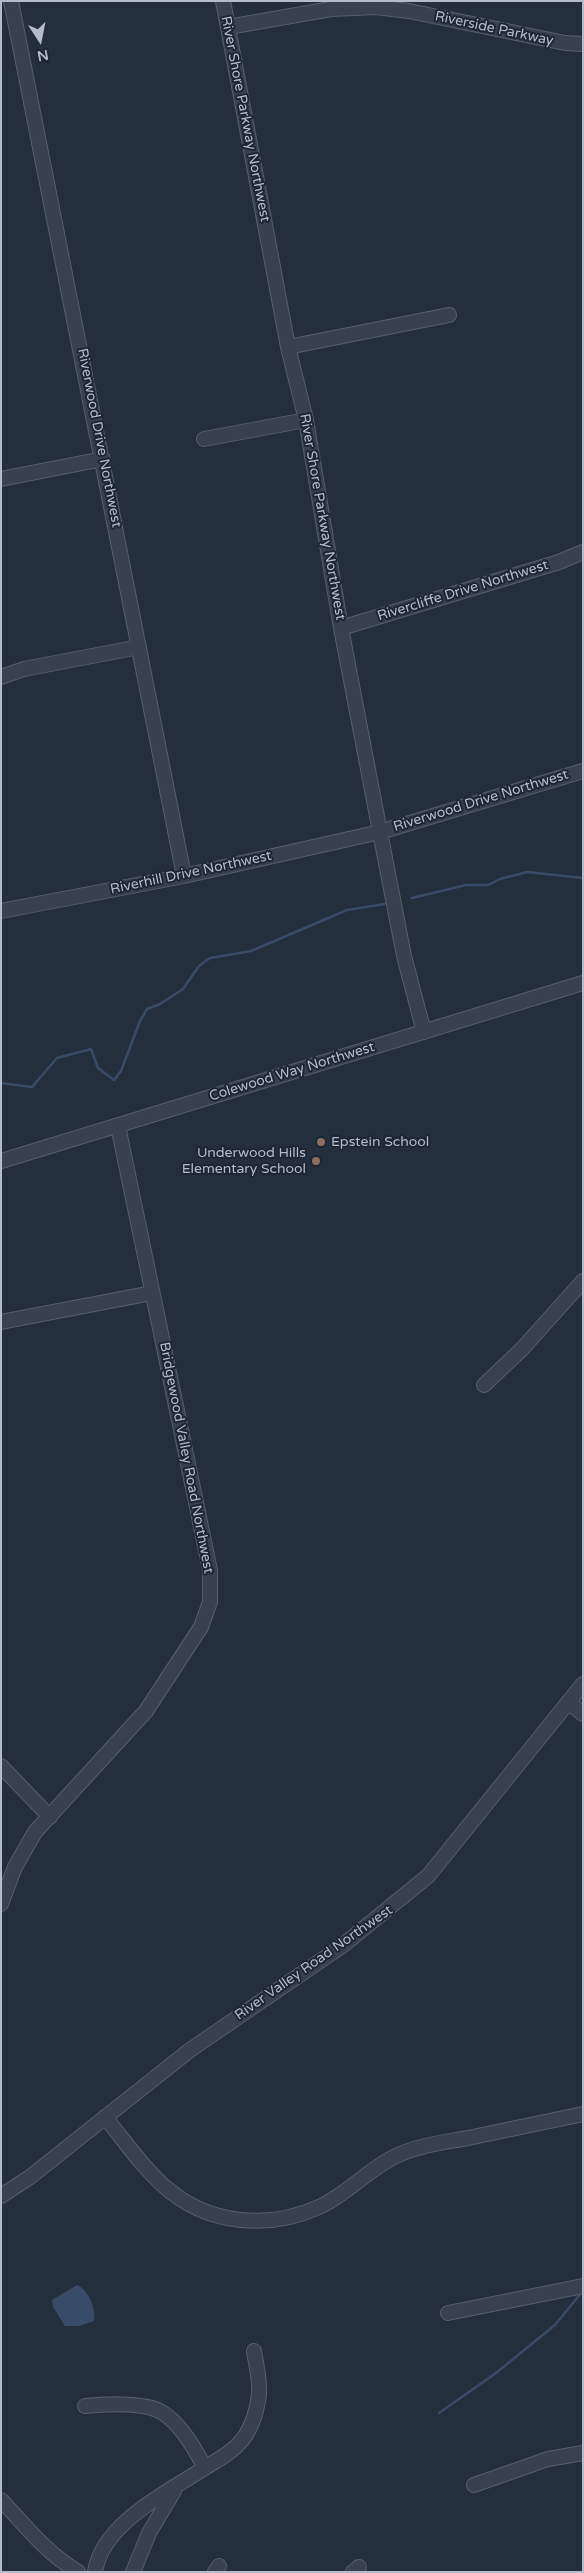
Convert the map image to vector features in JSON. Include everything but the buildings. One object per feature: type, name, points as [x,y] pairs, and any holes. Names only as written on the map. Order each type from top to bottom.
[{"type":"street","name":"Riverwood Drive Northwest","points":[[12,1],[104,460],[184,876]]},
{"type":"street","name":"River Shore Parkway Northwest","points":[[223,1],[288,347],[306,420],[341,628],[404,956],[424,1032]]},
{"type":"street","name":"Riverside Parkway","points":[[228,27],[331,9],[376,7],[409,11],[565,43],[583,44]]},
{"type":"street","points":[[288,347],[449,315]]},
{"type":"street","points":[[204,439],[306,420]]},
{"type":"street","points":[[1,479],[104,460]]},
{"type":"street","name":"Rivercliffe Drive Northwest","points":[[341,628],[559,562],[583,552]]},
{"type":"street","points":[[1,677],[24,669],[139,647]]},
{"type":"street","name":"Riverwood Drive Northwest","points":[[380,832],[583,771]]},
{"type":"street","name":"Riverhill Drive Northwest","points":[[1,911],[184,876],[380,832]]},
{"type":"street","name":"Colewood Way Northwest","points":[[1,1161],[583,983]]},
{"type":"street","name":"Bridgewood Valley Road Northwest","points":[[1,1904],[23,1850],[50,1817],[146,1711],[201,1628],[210,1602],[210,1570],[118,1126]]},
{"type":"street","points":[[484,1385],[522,1349],[583,1281]]},
{"type":"street","points":[[1,1322],[152,1293]]},
{"type":"street","name":"River Valley Road Northwest","points":[[1,2196],[30,2177],[190,2050],[342,1946],[428,1876],[583,1684]]},
{"type":"street","points":[[568,1702],[583,1714]]},
{"type":"street","points":[[1,1766],[50,1817]]},
{"type":"street","points":[[105,2117],[152,2175],[178,2197],[216,2216],[257,2222],[289,2218],[319,2207],[338,2197],[380,2165],[417,2148],[583,2114]]},
{"type":"street","points":[[448,2313],[583,2286]]},
{"type":"street","points":[[95,2572],[110,2539],[126,2521],[227,2455],[243,2439],[254,2416],[259,2393],[254,2351]]},
{"type":"street","points":[[85,2406],[103,2404],[152,2408],[166,2416],[178,2428],[194,2447],[205,2468]]},
{"type":"street","points":[[474,2485],[548,2459],[583,2453]]},
{"type":"street","points":[[133,2572],[149,2533],[175,2488]]},
{"type":"street","points":[[1,2500],[34,2538],[60,2561],[78,2572]]},
{"type":"water","points":[[77,2285],[85,2291],[91,2300],[94,2321],[79,2326],[65,2326],[53,2307],[52,2300]]},
{"type":"waterway","points":[[412,898],[466,885],[488,885],[500,879],[527,872],[583,878]]},
{"type":"waterway","points":[[1,1083],[32,1087],[57,1058],[91,1049],[98,1068],[114,1080],[121,1071],[140,1021],[147,1009],[160,1004],[183,989],[199,966],[210,958],[251,951],[347,910],[385,904]]},
{"type":"waterway","points":[[439,2413],[496,2373],[555,2325],[582,2292]]},
{"type":"place","name":"Epstein School","points":[[321,1142]]},
{"type":"place","name":"Underwood Hills Elementary School","points":[[316,1161]]}]
